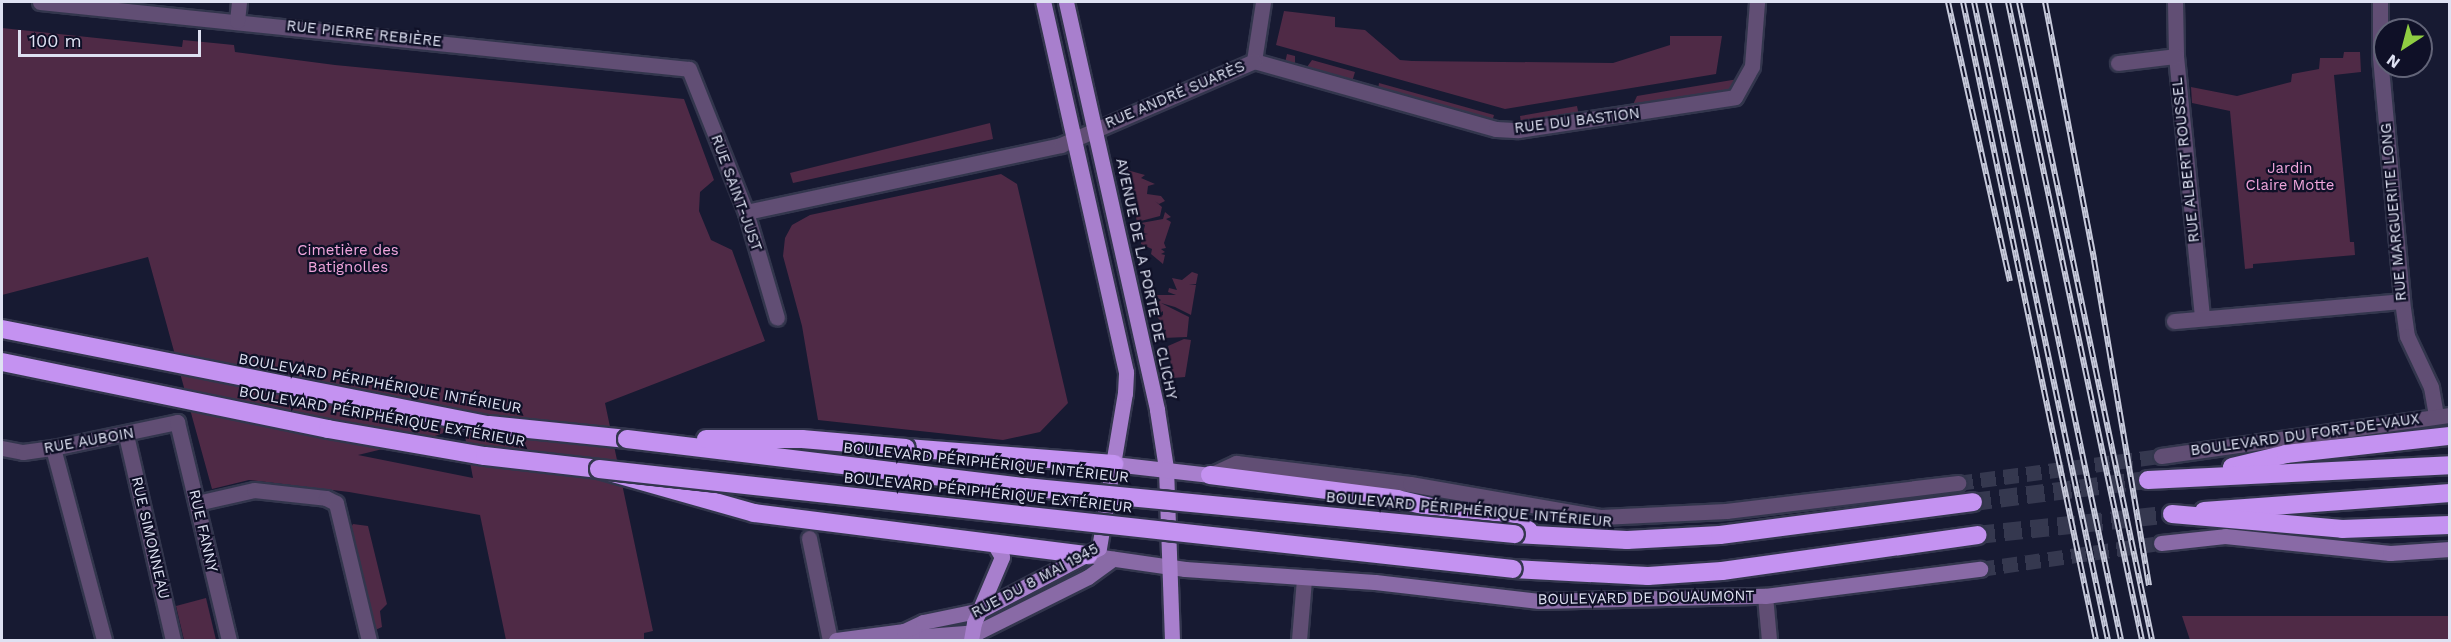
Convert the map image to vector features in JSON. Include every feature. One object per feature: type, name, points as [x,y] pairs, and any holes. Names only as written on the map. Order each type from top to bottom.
[{"type":"highway","name":"BOULEVARD PÉRIPHÉRIQUE INTÉRIEUR","points":[[2,329],[489,425],[627,439],[1025,487],[1515,534],[1627,540],[1720,535],[1973,502]]},
{"type":"highway","name":"BOULEVARD PÉRIPHÉRIQUE EXTÉRIEUR","points":[[2,362],[328,429],[485,456],[1513,569],[1648,576],[1722,572],[1977,535]]},
{"type":"highway","points":[[2192,476],[2286,454],[2450,436]]},
{"type":"highway","points":[[627,439],[802,439],[1114,464]]},
{"type":"highway","points":[[2148,480],[2192,476],[2450,465]]},
{"type":"highway","points":[[599,469],[754,513],[1088,555]]},
{"type":"highway","points":[[1210,475],[1397,499],[1559,537]]},
{"type":"highway","points":[[2450,493],[2172,514],[2342,529],[2450,525]]},
{"type":"main road","points":[[1043,2],[1126,372],[1102,542],[1088,555]]},
{"type":"main road","name":"AVENUE DE LA PORTE DE CLICHY","points":[[1066,2],[1166,468],[1172,640]]},
{"type":"main road","points":[[1114,464],[1166,468],[1210,475]]},
{"type":"main road","points":[[2161,543],[2225,536],[2390,553],[2450,549]]},
{"type":"main road","points":[[836,640],[904,631],[923,622],[981,610],[1002,557],[993,542]]},
{"type":"main road","name":"BOULEVARD DE DOUAUMONT","points":[[1088,555],[1168,567],[1304,579],[1375,582],[1539,601],[1765,596],[1980,569]]},
{"type":"main road","name":"RUE DU 8 MAI 1945","points":[[972,637],[981,610],[1088,555]]},
{"type":"main road","name":"RUE DU 8 MAI 1945","points":[[972,637],[1088,577],[1113,560]]},
{"type":"main road","points":[[904,631],[926,636],[972,637]]},
{"type":"street","name":"RUE PIERRE REBIÈRE","points":[[40,2],[689,69]]},
{"type":"street","points":[[237,21],[239,2]]},
{"type":"street","name":"RUE ANDRÉ SUARÈS","points":[[746,212],[980,165],[1012,153],[1061,145],[1254,61],[1263,2]]},
{"type":"street","name":"RUE DU BASTION","points":[[1254,61],[1496,129],[1518,130],[1735,97],[1752,66],[1757,2]]},
{"type":"street","name":"RUE ALBERT ROUSSEL","points":[[2175,2],[2176,56],[2202,318]]},
{"type":"street","name":"RUE MARGUERITE LONG","points":[[2380,2],[2380,57],[2407,336],[2443,416]]},
{"type":"street","points":[[2118,63],[2176,56]]},
{"type":"street","name":"RUE SAINT-JUST","points":[[689,69],[746,212],[777,318]]},
{"type":"street","points":[[2174,321],[2402,301]]},
{"type":"street","name":"BOULEVARD DU FORT-DE-VAUX","points":[[2161,456],[2443,416]]},
{"type":"street","name":"RUE AUBOIN","points":[[2,448],[22,452],[53,448],[126,435],[177,422]]},
{"type":"street","name":"RUE FANNY","points":[[177,422],[229,640]]},
{"type":"street","name":"RUE SIMONNEAU","points":[[126,435],[173,640]]},
{"type":"street","points":[[53,448],[104,640]]},
{"type":"street","points":[[1210,475],[1236,463],[1410,484],[1601,518],[1737,510],[1958,483]]},
{"type":"street","points":[[197,503],[254,490],[326,498],[336,503],[369,640]]},
{"type":"street","points":[[809,538],[830,640]]},
{"type":"street","points":[[1299,640],[1304,579]]},
{"type":"street","points":[[1765,596],[1769,640]]},
{"type":"green space","points":[[1284,11],[1335,17],[1335,27],[1365,30],[1400,60],[1412,61],[1613,63],[1670,45],[1670,36],[1722,36],[1716,74],[1505,109],[1276,45]]},
{"type":"green space","name":"Cimetière des Batignolles","points":[[2,28],[182,47],[183,40],[234,45],[235,52],[335,65],[684,99],[714,180],[700,192],[699,211],[711,240],[732,250],[765,341],[605,403],[653,631],[644,633],[644,639],[636,640],[506,640],[480,515],[349,492],[249,480],[212,489],[148,257],[2,295]],"holes":[[[463,426],[473,478],[358,455],[432,437]]]},
{"type":"green space","name":"Jardin Claire Motte","points":[[2344,52],[2360,52],[2361,72],[2334,75],[2350,242],[2354,242],[2355,255],[2253,264],[2253,268],[2245,269],[2230,111],[2192,103],[2191,87],[2237,96],[2291,82],[2292,74],[2319,69],[2320,58],[2343,58]]},
{"type":"green space","points":[[1287,54],[1295,56],[1295,63],[1307,67],[1312,60],[1355,72],[1352,82],[1285,63]]},
{"type":"green space","points":[[1738,79],[1730,90],[1717,97],[1631,109],[1637,96]]},
{"type":"green space","points":[[1379,83],[1494,115],[1492,122],[1378,89]]},
{"type":"green space","points":[[1577,106],[1579,116],[1521,123],[1520,116]]},
{"type":"green space","points":[[990,123],[993,139],[793,183],[790,173]]},
{"type":"green space","points":[[1127,170],[1145,175],[1141,178],[1155,184],[1148,186],[1147,194],[1161,196],[1165,201],[1159,204],[1155,201],[1162,207],[1160,216],[1137,222],[1133,203],[1138,200],[1131,199],[1136,192],[1130,190],[1128,179],[1132,174]]},
{"type":"green space","points":[[1001,174],[1017,184],[1068,403],[1040,432],[1003,440],[818,420],[802,326],[783,256],[785,238],[792,225],[810,215]]},
{"type":"green space","points":[[1165,212],[1171,217],[1166,219],[1171,222],[1164,243],[1166,248],[1161,249],[1165,252],[1161,254],[1165,255],[1163,264],[1151,254],[1152,249],[1141,244],[1141,235],[1148,234],[1143,233],[1145,225],[1141,223],[1163,219]]},
{"type":"green space","points":[[1192,272],[1198,274],[1196,284],[1189,284],[1196,285],[1191,315],[1161,303],[1189,317],[1187,337],[1163,338],[1166,330],[1160,328],[1163,323],[1157,317],[1163,315],[1163,311],[1158,315],[1155,305],[1161,300],[1154,295],[1176,295],[1168,292],[1169,288],[1177,290],[1172,278],[1182,280]]},
{"type":"green space","points":[[1184,339],[1191,340],[1185,377],[1173,378],[1168,346]]},
{"type":"green space","points":[[353,524],[368,526],[387,604],[380,611],[382,627],[373,631],[349,531]]},
{"type":"green space","points":[[206,598],[216,640],[184,640],[176,606]]},
{"type":"green space","points":[[2182,616],[2449,616],[2449,640],[2190,640]]},
{"type":"tunnel","points":[[1958,483],[2161,456]]},
{"type":"tunnel","points":[[1973,502],[2148,480]]},
{"type":"tunnel","points":[[1977,535],[2172,514]]},
{"type":"tunnel","points":[[1980,569],[2161,543]]},
{"type":"railway","points":[[1948,2],[2010,281]]},
{"type":"railway","points":[[1963,2],[2096,640]]},
{"type":"railway","points":[[1974,2],[2108,640]]},
{"type":"railway","points":[[1988,2],[2121,640]]},
{"type":"railway","points":[[2008,2],[2142,640]]},
{"type":"railway","points":[[2019,2],[2152,640]]},
{"type":"railway","points":[[2045,2],[2094,260],[2149,585]]}]
